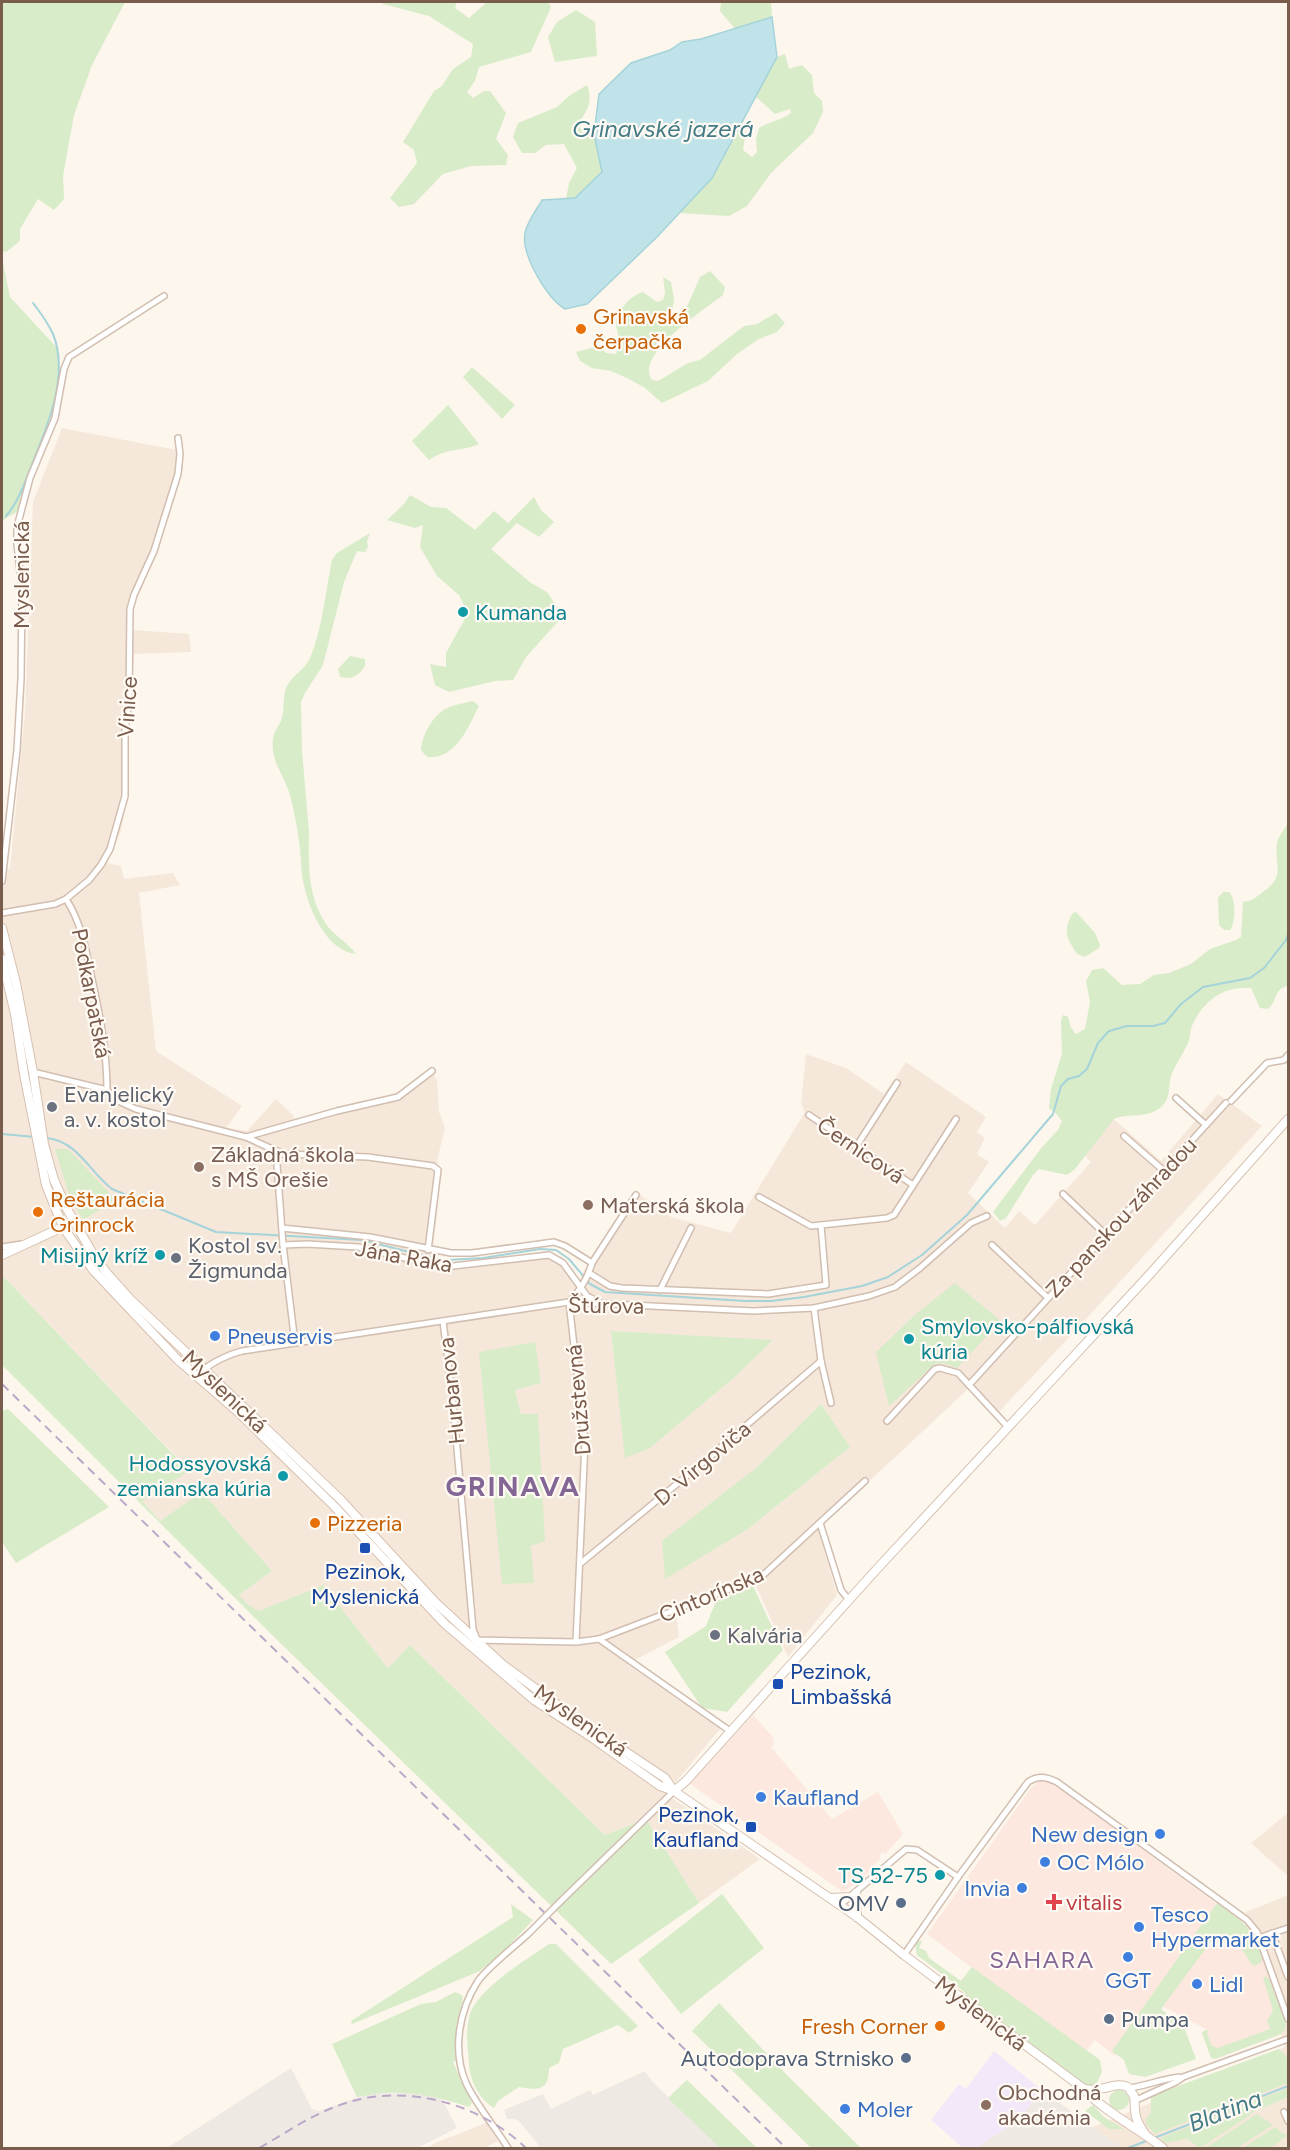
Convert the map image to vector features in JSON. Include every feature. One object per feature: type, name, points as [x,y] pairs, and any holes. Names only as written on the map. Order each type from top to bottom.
[{"type":"main road","name":"Myslenická","points":[[2,928],[16,984],[33,1072],[38,1132]]},
{"type":"main road","name":"Myslenická","points":[[2,959],[38,1132],[46,1185],[63,1227],[93,1270],[146,1328],[300,1472],[455,1634],[534,1700],[660,1786],[674,1791],[857,1917],[904,1955],[1084,2089],[1104,2107]]},
{"type":"main road","points":[[674,1791],[1150,1274],[1288,1119]]},
{"type":"main road","name":"Myslenická","points":[[40,1143],[73,1222],[117,1286],[346,1506],[435,1602],[519,1678],[665,1778],[674,1791]]},
{"type":"main road","points":[[2,1255],[73,1222]]},
{"type":"main road","points":[[830,1898],[853,1895],[857,1917]]},
{"type":"main road","points":[[1084,2089],[1096,2091],[1120,2084],[1129,2088],[1137,2122],[1146,2135]]},
{"type":"main road","points":[[1108,2088],[1103,2099],[1104,2107],[1162,2147]]},
{"type":"main road","points":[[1114,2115],[1123,2115],[1134,2104]]},
{"type":"street","name":"Myslenická","points":[[2,881],[17,750],[22,590],[17,527],[26,489],[55,418],[64,369],[69,357],[164,296]]},
{"type":"street","name":"Vinice","points":[[2,914],[66,900],[101,865],[114,839],[125,796],[130,609],[154,552],[178,474],[180,454],[178,438]]},
{"type":"street","name":"Podkarpatská","points":[[66,900],[79,922],[85,946],[105,1048],[107,1090]]},
{"type":"street","name":"Za panskou záhradou","points":[[969,1385],[1206,1125],[1267,1063],[1284,1060],[1288,1055]]},
{"type":"street","points":[[246,1137],[337,1111],[398,1097],[432,1071]]},
{"type":"street","points":[[33,1072],[107,1090],[116,1100],[136,1109],[246,1137],[276,1151],[291,1155],[368,1157],[436,1167],[438,1170],[428,1250]]},
{"type":"street","points":[[856,1147],[897,1083]]},
{"type":"street","points":[[1176,1098],[1206,1125]]},
{"type":"street","name":"Černicová","points":[[809,1115],[913,1185]]},
{"type":"street","points":[[759,1197],[811,1226],[887,1218],[894,1215],[956,1119]]},
{"type":"street","points":[[1124,1136],[1164,1171]]},
{"type":"street","points":[[276,1151],[283,1243],[295,1343]]},
{"type":"street","points":[[1064,1194],[1106,1234]]},
{"type":"street","points":[[569,1302],[636,1195]]},
{"type":"street","name":"Štúrova","points":[[196,1377],[204,1369],[231,1354],[569,1302],[754,1311],[814,1308],[869,1296],[895,1287],[970,1223],[987,1216]]},
{"type":"street","points":[[589,1273],[610,1286],[660,1290],[768,1294],[826,1285],[820,1225]]},
{"type":"street","points":[[660,1290],[691,1228]]},
{"type":"street","points":[[282,1230],[370,1237],[451,1253],[472,1253],[538,1242],[554,1242],[565,1246],[592,1263]]},
{"type":"street","points":[[2,1247],[30,1243]]},
{"type":"street","name":"Jána Raka","points":[[283,1243],[358,1247],[422,1262],[453,1266],[549,1255],[563,1263],[580,1287]]},
{"type":"street","points":[[992,1245],[1047,1297]]},
{"type":"street","points":[[580,1287],[587,1296],[603,1304]]},
{"type":"street","name":"Družstevná","points":[[569,1302],[585,1442],[576,1642]]},
{"type":"street","points":[[814,1308],[821,1361],[831,1403]]},
{"type":"street","name":"Hurbanova","points":[[443,1321],[453,1403],[473,1629],[477,1640]]},
{"type":"street","name":"D. Virgoviča","points":[[581,1563],[821,1361]]},
{"type":"street","points":[[887,1421],[935,1369],[940,1368],[958,1373],[1008,1427]]},
{"type":"street","name":"Cintorínska","points":[[477,1640],[576,1642],[599,1639],[761,1577],[865,1481]]},
{"type":"street","points":[[820,1522],[841,1590],[849,1600]]},
{"type":"street","points":[[599,1639],[730,1731]]},
{"type":"street","points":[[904,1955],[1028,1782],[1047,1777],[1057,1782],[1253,1926],[1288,2019]]},
{"type":"street","points":[[508,2148],[466,2083],[460,2057],[460,2026],[469,1998],[479,1980],[674,1791]]},
{"type":"street","points":[[840,1905],[906,1849],[917,1850],[958,1877]]},
{"type":"street","points":[[1259,1938],[1288,1928]]},
{"type":"street","points":[[1272,1934],[1288,1977]]},
{"type":"street","points":[[1280,1996],[1288,1993]]},
{"type":"street","points":[[1134,2104],[1183,2077],[1288,2039]]},
{"type":"street","points":[[1129,2088],[1183,2077]]},
{"type":"street","points":[[1284,2112],[1288,2121]]},
{"type":"shaded area","name":"GRINAVA","points":[[62,428],[182,451],[181,471],[158,551],[143,581],[133,611],[133,630],[189,634],[191,652],[134,654],[128,739],[127,799],[121,831],[107,863],[121,866],[124,879],[173,873],[180,885],[139,893],[156,1051],[242,1106],[226,1128],[247,1131],[276,1099],[295,1119],[339,1106],[393,1095],[430,1070],[437,1080],[439,1112],[445,1128],[437,1161],[441,1173],[432,1261],[453,1264],[546,1253],[560,1256],[565,1260],[579,1280],[593,1254],[636,1192],[671,1217],[731,1233],[805,1112],[801,1104],[806,1054],[846,1068],[884,1094],[906,1062],[986,1117],[977,1132],[985,1138],[977,1154],[989,1162],[968,1193],[1005,1228],[1019,1211],[1035,1225],[1091,1162],[1084,1155],[1114,1119],[1161,1161],[1218,1094],[1262,1126],[994,1417],[968,1389],[818,1529],[837,1595],[788,1657],[755,1584],[676,1613],[679,1637],[627,1664],[720,1729],[666,1794],[760,1859],[699,1903],[646,1819],[605,1835],[410,1645],[388,1668],[323,1585],[259,1611],[238,1596],[272,1571],[202,1493],[160,1521],[141,1500],[189,1470],[2,1275],[2,870],[10,869],[25,712],[33,502]],"holes":[[[611,1331],[772,1341],[735,1377],[650,1448],[626,1457]],[[479,1352],[541,1383],[515,1390],[521,1414],[537,1414],[531,1546]],[[821,1404],[850,1447],[748,1529],[665,1578],[756,1468]]]},
{"type":"shaded area","points":[[753,1715],[773,1737],[774,1744],[771,1747],[832,1819],[878,1792],[903,1834],[885,1854],[882,1852],[879,1856],[881,1858],[862,1879],[843,1892],[690,1784]]},
{"type":"shaded area","points":[[1039,1781],[1051,1782],[1245,1925],[1254,1939],[1286,2024],[1281,2034],[1215,2059],[1204,2038],[1208,2030],[1154,2002],[1115,2056],[1095,2040],[1085,2052],[927,1934],[1031,1788]]},
{"type":"shaded area","points":[[1288,1813],[1288,1876],[1251,1843]]},
{"type":"shaded area","points":[[1288,1895],[1288,2148],[1122,2148],[1093,2127],[1285,2047],[1281,2034],[1285,2024],[1245,1925],[1246,1912]]},
{"type":"shaded area","name":"Obchodná akadémia","points":[[994,2051],[1042,2090],[1017,2121],[976,2148],[963,2148],[931,2120],[959,2084],[966,2089]]},
{"type":"shaded area","points":[[291,2068],[312,2109],[319,2111],[367,2094],[407,2093],[441,2097],[457,2128],[417,2148],[167,2148]]},
{"type":"shaded area","points":[[645,2071],[651,2080],[720,2148],[541,2148],[519,2121],[507,2119],[504,2110],[543,2094],[551,2109],[590,2090],[593,2095]]},
{"type":"shaded area","points":[[1042,2090],[1122,2148],[976,2148],[1017,2121]]},
{"type":"shaded area","points":[[486,2123],[498,2141],[484,2148],[428,2148],[435,2143]]},
{"type":"green space","points":[[2,2],[125,2],[92,65],[74,115],[63,176],[64,199],[54,210],[38,199],[20,229],[20,241],[6,252],[2,251]]},
{"type":"green space","points":[[381,2],[457,2],[455,8],[469,18],[487,2],[548,2],[551,7],[531,52],[479,67],[475,81],[467,92],[473,98],[484,91],[490,91],[506,113],[496,139],[508,155],[506,165],[471,166],[443,174],[414,204],[399,207],[390,198],[417,163],[414,150],[403,142],[434,91],[442,86],[453,69],[471,57],[473,44],[429,16]]},
{"type":"green space","points":[[721,2],[771,2],[772,17],[736,30],[720,11]]},
{"type":"green space","points":[[576,10],[595,22],[597,56],[555,62],[548,37],[557,22]]},
{"type":"green space","points":[[785,54],[789,69],[802,65],[812,75],[814,93],[822,101],[823,112],[813,133],[771,173],[747,206],[729,216],[679,213],[712,178],[741,127],[746,132],[743,150],[752,157],[757,152],[756,139],[759,128],[791,113],[790,109],[775,114],[756,97],[777,57]]},
{"type":"green space","points":[[587,85],[590,96],[588,106],[577,124],[585,134],[594,134],[602,172],[575,198],[566,199],[569,183],[577,168],[564,144],[546,145],[535,153],[522,153],[513,137],[518,123],[557,107]]},
{"type":"green space","points":[[2,258],[10,297],[58,349],[61,381],[18,511],[2,521]]},
{"type":"green space","points":[[710,271],[725,287],[723,295],[687,322],[662,346],[653,358],[649,369],[652,380],[658,381],[688,363],[700,360],[744,326],[757,324],[776,313],[785,323],[777,332],[759,339],[737,354],[708,381],[662,403],[645,388],[629,379],[611,371],[592,368],[580,361],[576,352],[599,346],[606,353],[616,354],[619,342],[616,320],[621,310],[634,297],[643,292],[657,302],[663,300],[665,293],[663,277],[671,282],[674,299],[671,321],[682,318],[700,277]]},
{"type":"green space","points":[[472,367],[515,405],[502,419],[463,377]]},
{"type":"green space","points":[[448,405],[479,444],[448,451],[429,460],[412,441]]},
{"type":"green space","points":[[410,495],[431,507],[446,508],[475,530],[494,511],[508,523],[534,497],[541,510],[554,522],[539,537],[517,523],[491,549],[531,583],[547,592],[563,616],[526,657],[513,680],[495,681],[449,692],[435,685],[430,664],[446,667],[446,653],[468,613],[459,595],[437,576],[420,547],[423,525],[415,528],[387,520]]},
{"type":"green space","points":[[370,533],[367,541],[368,547],[365,552],[357,551],[344,582],[323,665],[301,702],[309,870],[313,895],[322,918],[329,928],[356,954],[336,945],[328,937],[310,906],[303,880],[299,842],[289,791],[276,762],[273,748],[274,736],[282,718],[287,686],[308,662],[314,646],[321,622],[332,560],[337,553]]},
{"type":"green space","points":[[350,656],[365,659],[365,666],[354,676],[340,677],[338,669]]},
{"type":"green space","points":[[473,701],[479,706],[460,740],[446,753],[437,757],[427,757],[421,750],[423,738],[428,727],[440,712],[455,705]]},
{"type":"green space","points":[[1288,823],[1288,986],[1278,992],[1268,1009],[1260,1008],[1251,988],[1231,989],[1214,998],[1200,1011],[1195,1020],[1189,1041],[1171,1076],[1165,1103],[1151,1113],[1114,1119],[1075,1169],[1067,1175],[1039,1169],[1006,1218],[1000,1221],[993,1212],[1042,1147],[1058,1130],[1062,1121],[1054,1111],[1049,1109],[1051,1089],[1062,1054],[1061,1021],[1063,1015],[1068,1017],[1071,1028],[1076,1034],[1085,1029],[1090,1002],[1086,981],[1092,970],[1103,968],[1122,985],[1140,984],[1154,975],[1169,973],[1191,964],[1210,949],[1241,937],[1243,902],[1257,897],[1275,880],[1278,870],[1276,851],[1278,841]]},
{"type":"green space","points":[[1223,892],[1229,892],[1234,905],[1230,930],[1224,930],[1219,925],[1218,898]]},
{"type":"green space","points":[[1076,912],[1095,933],[1100,945],[1085,957],[1077,954],[1067,934],[1070,919]]},
{"type":"green space","points":[[55,1149],[68,1149],[116,1200],[83,1220],[70,1198]]},
{"type":"green space","points":[[2,1275],[189,1471],[142,1501],[160,1521],[202,1492],[272,1571],[239,1595],[247,1604],[259,1611],[323,1585],[388,1668],[410,1645],[605,1835],[646,1819],[699,1903],[611,1964],[272,1635],[2,1365]]},
{"type":"green space","points":[[955,1283],[1001,1321],[957,1368],[936,1363],[889,1406],[876,1352],[916,1314]]},
{"type":"green space","points":[[611,1331],[773,1340],[735,1377],[650,1448],[625,1458]]},
{"type":"green space","points":[[535,1342],[541,1383],[515,1390],[521,1414],[538,1414],[545,1541],[531,1546],[534,1583],[502,1584],[479,1352]]},
{"type":"green space","points":[[821,1404],[850,1447],[748,1529],[665,1579],[662,1541],[756,1468]]},
{"type":"green space","points":[[8,1409],[109,1507],[16,1563],[2,1542],[2,1411]]},
{"type":"green space","points":[[753,1586],[783,1650],[727,1712],[702,1708],[665,1652],[706,1626],[716,1601]]},
{"type":"green space","points":[[722,1894],[764,1948],[681,2014],[638,1960]]},
{"type":"green space","points":[[1217,1903],[1241,1921],[1250,1931],[1261,1954],[1261,1963],[1253,1966],[1244,1952],[1225,1938],[1222,1941],[1215,1936],[1161,2009],[1184,2027],[1196,2059],[1145,2077],[1129,2074],[1124,2060],[1112,2051]]},
{"type":"green space","points":[[511,1904],[533,1920],[504,1951],[480,1971],[352,2024],[351,2021],[513,1917]]},
{"type":"green space","points":[[922,1941],[919,1948],[926,1951],[929,1958],[961,1981],[972,1967],[1100,2060],[1102,2072],[1095,2087],[1088,2087],[971,1999],[917,1955],[915,1944]]},
{"type":"green space","points":[[549,1944],[556,1944],[638,2026],[629,2033],[618,2025],[563,2049],[559,2063],[549,2068],[547,2082],[541,2088],[519,2087],[498,2101],[494,2108],[480,2095],[471,2077],[467,2040],[470,2014],[475,2004],[493,1985]]},
{"type":"green space","points":[[1265,1976],[1269,1979],[1286,2024],[1285,2030],[1281,2034],[1215,2059],[1211,2058],[1202,2033],[1205,2030],[1208,2030],[1207,2034],[1212,2046],[1218,2048],[1270,2029],[1267,2021],[1273,2010],[1263,1978]]},
{"type":"green space","points":[[455,1992],[462,1995],[463,1999],[456,2028],[456,2061],[453,2062],[472,2103],[469,2107],[414,2094],[386,2093],[357,2097],[332,2044],[421,2004],[436,2002]]},
{"type":"green space","points":[[719,2003],[861,2148],[811,2148],[692,2031]]},
{"type":"green space","points":[[1279,2049],[1288,2058],[1288,2083],[1155,2134],[1146,2124],[1146,2119],[1151,2113],[1151,2096]]},
{"type":"green space","points":[[687,2080],[757,2148],[720,2148],[668,2098]]},
{"type":"green space","points":[[1288,2088],[1288,2097],[1251,2113],[1200,2148],[1187,2139],[1166,2143],[1160,2138]]},
{"type":"green space","points":[[1119,2090],[1126,2093],[1129,2100],[1126,2107],[1119,2110],[1112,2107],[1109,2100],[1112,2093]]},
{"type":"green space","points":[[1093,2105],[1104,2117],[1124,2129],[1109,2129],[1085,2111]]},
{"type":"green space","points":[[1257,2114],[1273,2125],[1237,2148],[1205,2148]]},
{"type":"green space","points":[[1275,2127],[1287,2136],[1270,2148],[1243,2148]]},
{"type":"water","name":"Grinavské jazerá","points":[[772,17],[777,57],[712,178],[657,237],[587,304],[565,309],[543,286],[531,264],[527,253],[525,233],[542,200],[575,198],[602,172],[594,134],[599,94],[631,63],[670,50],[682,42],[701,39]]},
{"type":"waterway","points":[[6,516],[19,496],[40,445],[51,414],[58,381],[59,365],[53,334],[33,303]]},
{"type":"waterway","points":[[47,1138],[58,1140],[75,1151],[112,1189],[216,1232],[362,1240],[448,1260],[483,1258],[540,1249],[556,1250],[569,1259],[590,1284],[605,1292],[745,1301],[804,1297],[862,1286],[888,1277],[922,1255],[967,1215],[1053,1114],[1061,1086],[1068,1079],[1079,1076],[1087,1069],[1098,1043],[1109,1031],[1127,1026],[1153,1026],[1165,1023],[1181,1004],[1203,987],[1250,978],[1264,968],[1286,940],[1288,934]]},
{"type":"waterway","points":[[2,1134],[35,1137]]},
{"type":"waterway","name":"Blatina","points":[[1154,2138],[1288,2086]]},
{"type":"waterway","name":"Blatina","points":[[1128,2148],[1149,2140]]},
{"type":"railway","points":[[2,1384],[786,2148]]},
{"type":"railway","points":[[259,2148],[329,2109],[364,2098],[389,2096],[414,2096],[463,2108],[507,2132],[526,2148]]},
{"type":"place","name":"Grinavská čerpačka","points":[[581,329]]},
{"type":"place","name":"Kumanda","points":[[463,612]]},
{"type":"place","name":"Evanjelický a. v. kostol","points":[[52,1107]]},
{"type":"place","name":"Základná škola s MŠ Orešie","points":[[199,1167]]},
{"type":"place","name":"Materská škola","points":[[588,1205]]},
{"type":"place","name":"Reštaurácia Grinrock","points":[[38,1212]]},
{"type":"place","name":"Misijný kríž","points":[[160,1255]]},
{"type":"place","name":"Kostol sv. Žigmunda","points":[[176,1258]]},
{"type":"place","name":"Pneuservis","points":[[215,1336]]},
{"type":"place","name":"Smylovsko-pálfiovská kúria","points":[[909,1339]]},
{"type":"place","name":"Hodossyovská zemianska kúria","points":[[283,1476]]},
{"type":"place","name":"Pizzeria","points":[[315,1523]]},
{"type":"place","name":"Pezinok, Myslenická","points":[[365,1548]]},
{"type":"place","name":"Kalvária","points":[[715,1635]]},
{"type":"place","name":"Pezinok, Limbašská","points":[[778,1684]]},
{"type":"place","name":"Kaufland","points":[[761,1797]]},
{"type":"place","name":"Pezinok, Kaufland","points":[[751,1827]]},
{"type":"place","name":"New design","points":[[1160,1834]]},
{"type":"place","name":"OC Mólo","points":[[1045,1862]]},
{"type":"place","name":"TS 52-75","points":[[940,1875]]},
{"type":"place","name":"Invia","points":[[1022,1888]]},
{"type":"place","name":"vitalis","points":[[1054,1902]]},
{"type":"place","name":"OMV","points":[[901,1903]]},
{"type":"place","name":"Tesco Hypermarket","points":[[1139,1927]]},
{"type":"place","name":"GGT","points":[[1128,1957]]},
{"type":"place","name":"Lidl","points":[[1197,1984]]},
{"type":"place","name":"Pumpa","points":[[1109,2019]]},
{"type":"place","name":"Fresh Corner","points":[[940,2026]]},
{"type":"place","name":"Autodoprava Strnisko","points":[[906,2058]]},
{"type":"place","name":"Obchodná akadémia","points":[[986,2105]]},
{"type":"place","name":"Moler","points":[[845,2109]]},
{"type":"district","name":"GRINAVA","points":[[513,1486]]},
{"type":"district","name":"SAHARA","points":[[1042,1960]]}]
